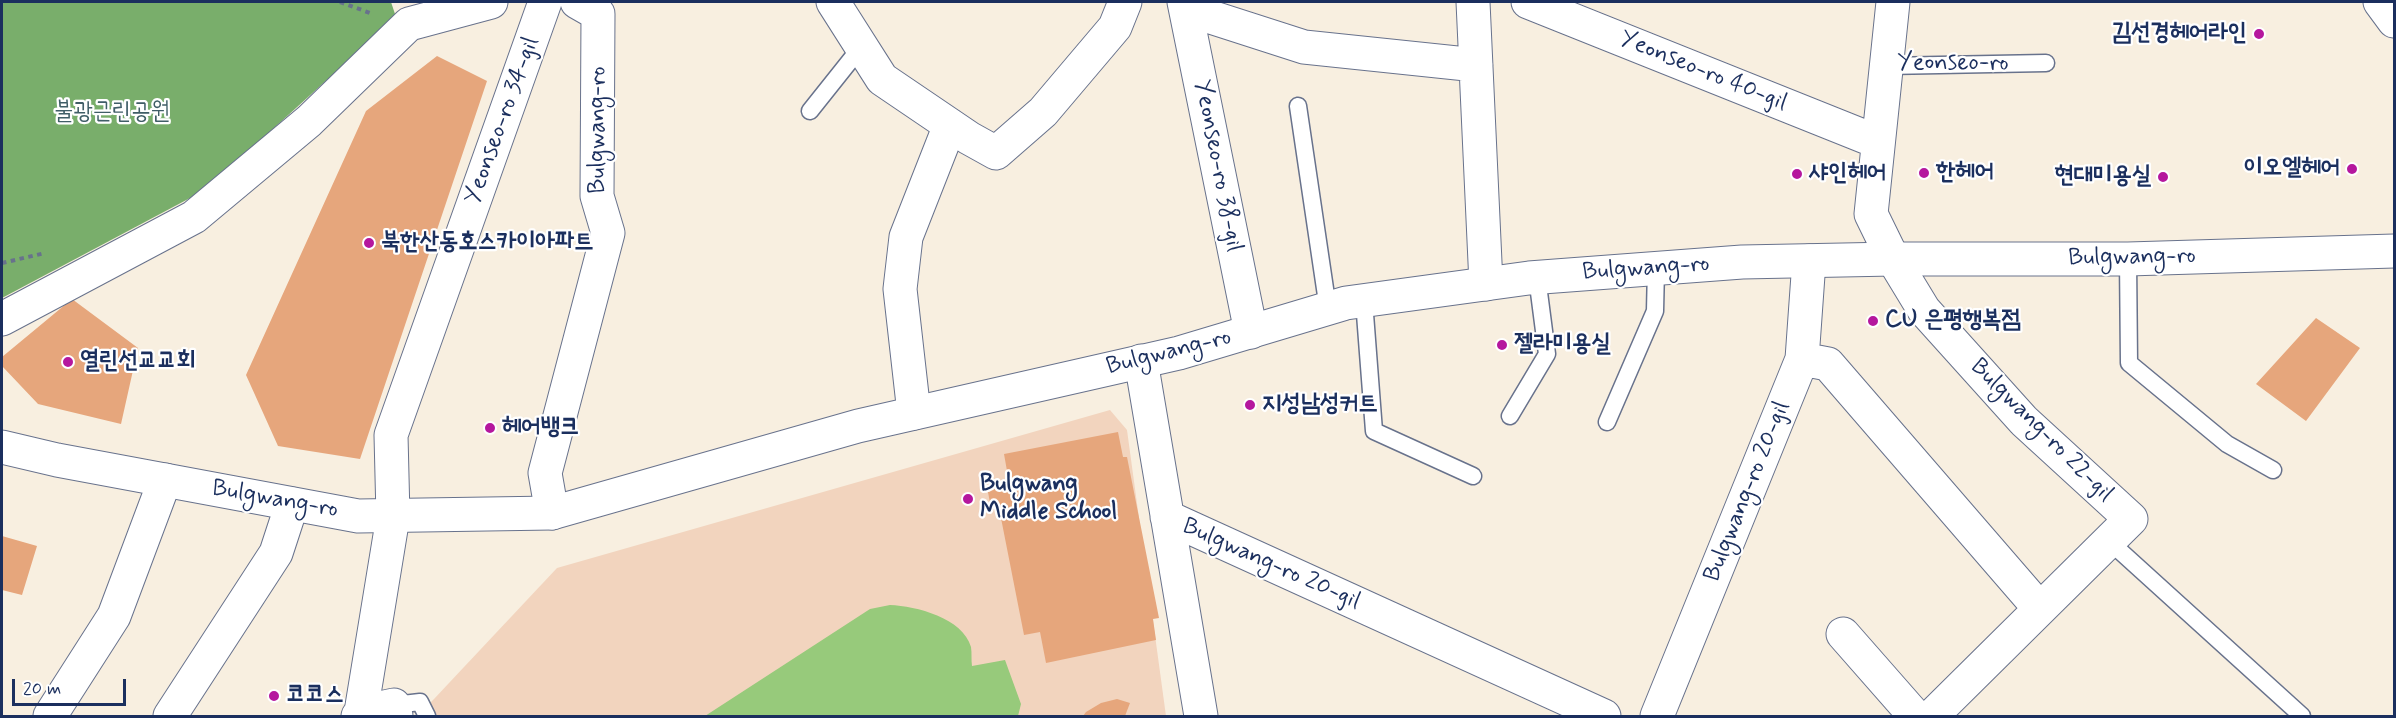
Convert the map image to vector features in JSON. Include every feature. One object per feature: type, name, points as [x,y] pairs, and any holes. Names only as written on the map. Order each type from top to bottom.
[{"type":"street","points":[[2,319],[194,217],[309,121],[409,24],[491,2]]},
{"type":"street","name":"Yeonseo-ro 34-gil","points":[[359,714],[393,517],[391,435],[545,2]]},
{"type":"street","name":"Bulgwang-ro","points":[[552,513],[545,473],[608,233],[597,196],[598,14],[577,2]]},
{"type":"street","points":[[833,2],[882,79],[996,153],[1044,112],[1115,27],[1125,2]]},
{"type":"street","points":[[1473,2],[1486,284]]},
{"type":"street","name":"Yeonseo-ro 40-gil","points":[[1528,2],[1878,142]]},
{"type":"street","name":"Yeonseo-ro","points":[[1886,66],[1893,2]]},
{"type":"street","points":[[2380,2],[2394,21]]},
{"type":"street","points":[[1185,5],[1304,47],[1476,65]]},
{"type":"street","name":"Yeonseo-ro 38-gil","points":[[1185,5],[1251,332]]},
{"type":"street","points":[[1886,66],[1870,214],[1893,259]]},
{"type":"street","points":[[914,413],[900,289],[906,237],[950,125]]},
{"type":"street","name":"Bulgwang-ro","points":[[2,447],[57,460],[358,516],[552,513],[858,426],[1179,353],[1328,309],[1364,301],[1537,277],[1656,268],[1893,259],[2128,259],[2394,251]]},
{"type":"street","name":"Bulgwang-ro 22-gil","points":[[1893,259],[1924,310],[2024,421],[2131,519],[1932,717]]},
{"type":"street","name":"Bulgwang-ro 20-gil","points":[[1657,717],[1802,359],[1809,261]]},
{"type":"street","points":[[1802,359],[1828,364],[2040,609]]},
{"type":"street","points":[[1141,362],[1201,717]]},
{"type":"street","points":[[50,717],[114,616],[165,480]]},
{"type":"street","points":[[170,717],[276,553],[292,504]]},
{"type":"street","name":"Bulgwang-ro 20-gil","points":[[1167,518],[1604,717]]},
{"type":"street","points":[[1843,634],[1915,717]]},
{"type":"street","points":[[359,714],[395,711]]},
{"type":"lane","points":[[810,111],[861,46]]},
{"type":"lane","name":"Yeonseo-ro","points":[[1886,66],[2046,63]]},
{"type":"lane","points":[[1298,106],[1328,309]]},
{"type":"lane","points":[[2128,259],[2129,363],[2227,444],[2273,470]]},
{"type":"lane","points":[[1607,422],[1655,311],[1656,268]]},
{"type":"lane","points":[[1510,416],[1547,354],[1537,277]]},
{"type":"lane","points":[[1364,301],[1374,431],[1473,476]]},
{"type":"lane","name":"Bulgwang-ro 22-gil","points":[[2109,541],[2302,717]]},
{"type":"lane","points":[[395,711],[420,702],[427,717]]},
{"type":"shaded area","name":"Bulgwang Middle School","points":[[1110,410],[1127,430],[1166,716],[418,716],[557,568]]},
{"type":"green space","name":"불광근린공원","points":[[2,2],[391,2],[396,17],[207,189],[2,298]]},
{"type":"green space","points":[[890,605],[925,611],[959,628],[971,647],[972,666],[1005,660],[1021,704],[1018,716],[705,716],[870,609]]},
{"type":"building","name":"북한산동호스카이아파트","points":[[437,56],[487,81],[360,459],[278,446],[246,375],[366,111]]},
{"type":"building","name":"열린선교교회","points":[[72,299],[138,348],[121,424],[38,404],[2,366],[2,357]]},
{"type":"building","points":[[2316,318],[2360,348],[2306,421],[2256,384]]},
{"type":"building","points":[[1118,432],[1123,457],[1127,457],[1159,618],[1153,619],[1156,640],[1046,663],[1040,632],[1024,635],[1000,513],[991,508],[987,487],[1009,482],[1004,454]]},
{"type":"building","points":[[2,536],[37,546],[22,595],[2,590]]},
{"type":"building","points":[[1117,699],[1130,703],[1125,716],[1083,716],[1101,703]]},
{"type":"place","name":"김선경헤어라인","points":[[2259,34]]},
{"type":"place","name":"이오엘헤어","points":[[2352,169]]},
{"type":"place","name":"한헤어","points":[[1924,173]]},
{"type":"place","name":"샤인헤어","points":[[1797,174]]},
{"type":"place","name":"현대미용실","points":[[2163,177]]},
{"type":"place","name":"북한산동호스카이아파트","points":[[369,243]]},
{"type":"place","name":"CU 은평행복점","points":[[1873,321]]},
{"type":"place","name":"젤라미용실","points":[[1502,345]]},
{"type":"place","name":"열린선교교회","points":[[68,362]]},
{"type":"place","name":"지성남성커트","points":[[1250,405]]},
{"type":"place","name":"헤어뱅크","points":[[490,428]]},
{"type":"place","name":"Bulgwang Middle School","points":[[968,499]]},
{"type":"place","name":"코코스","points":[[274,696]]}]
